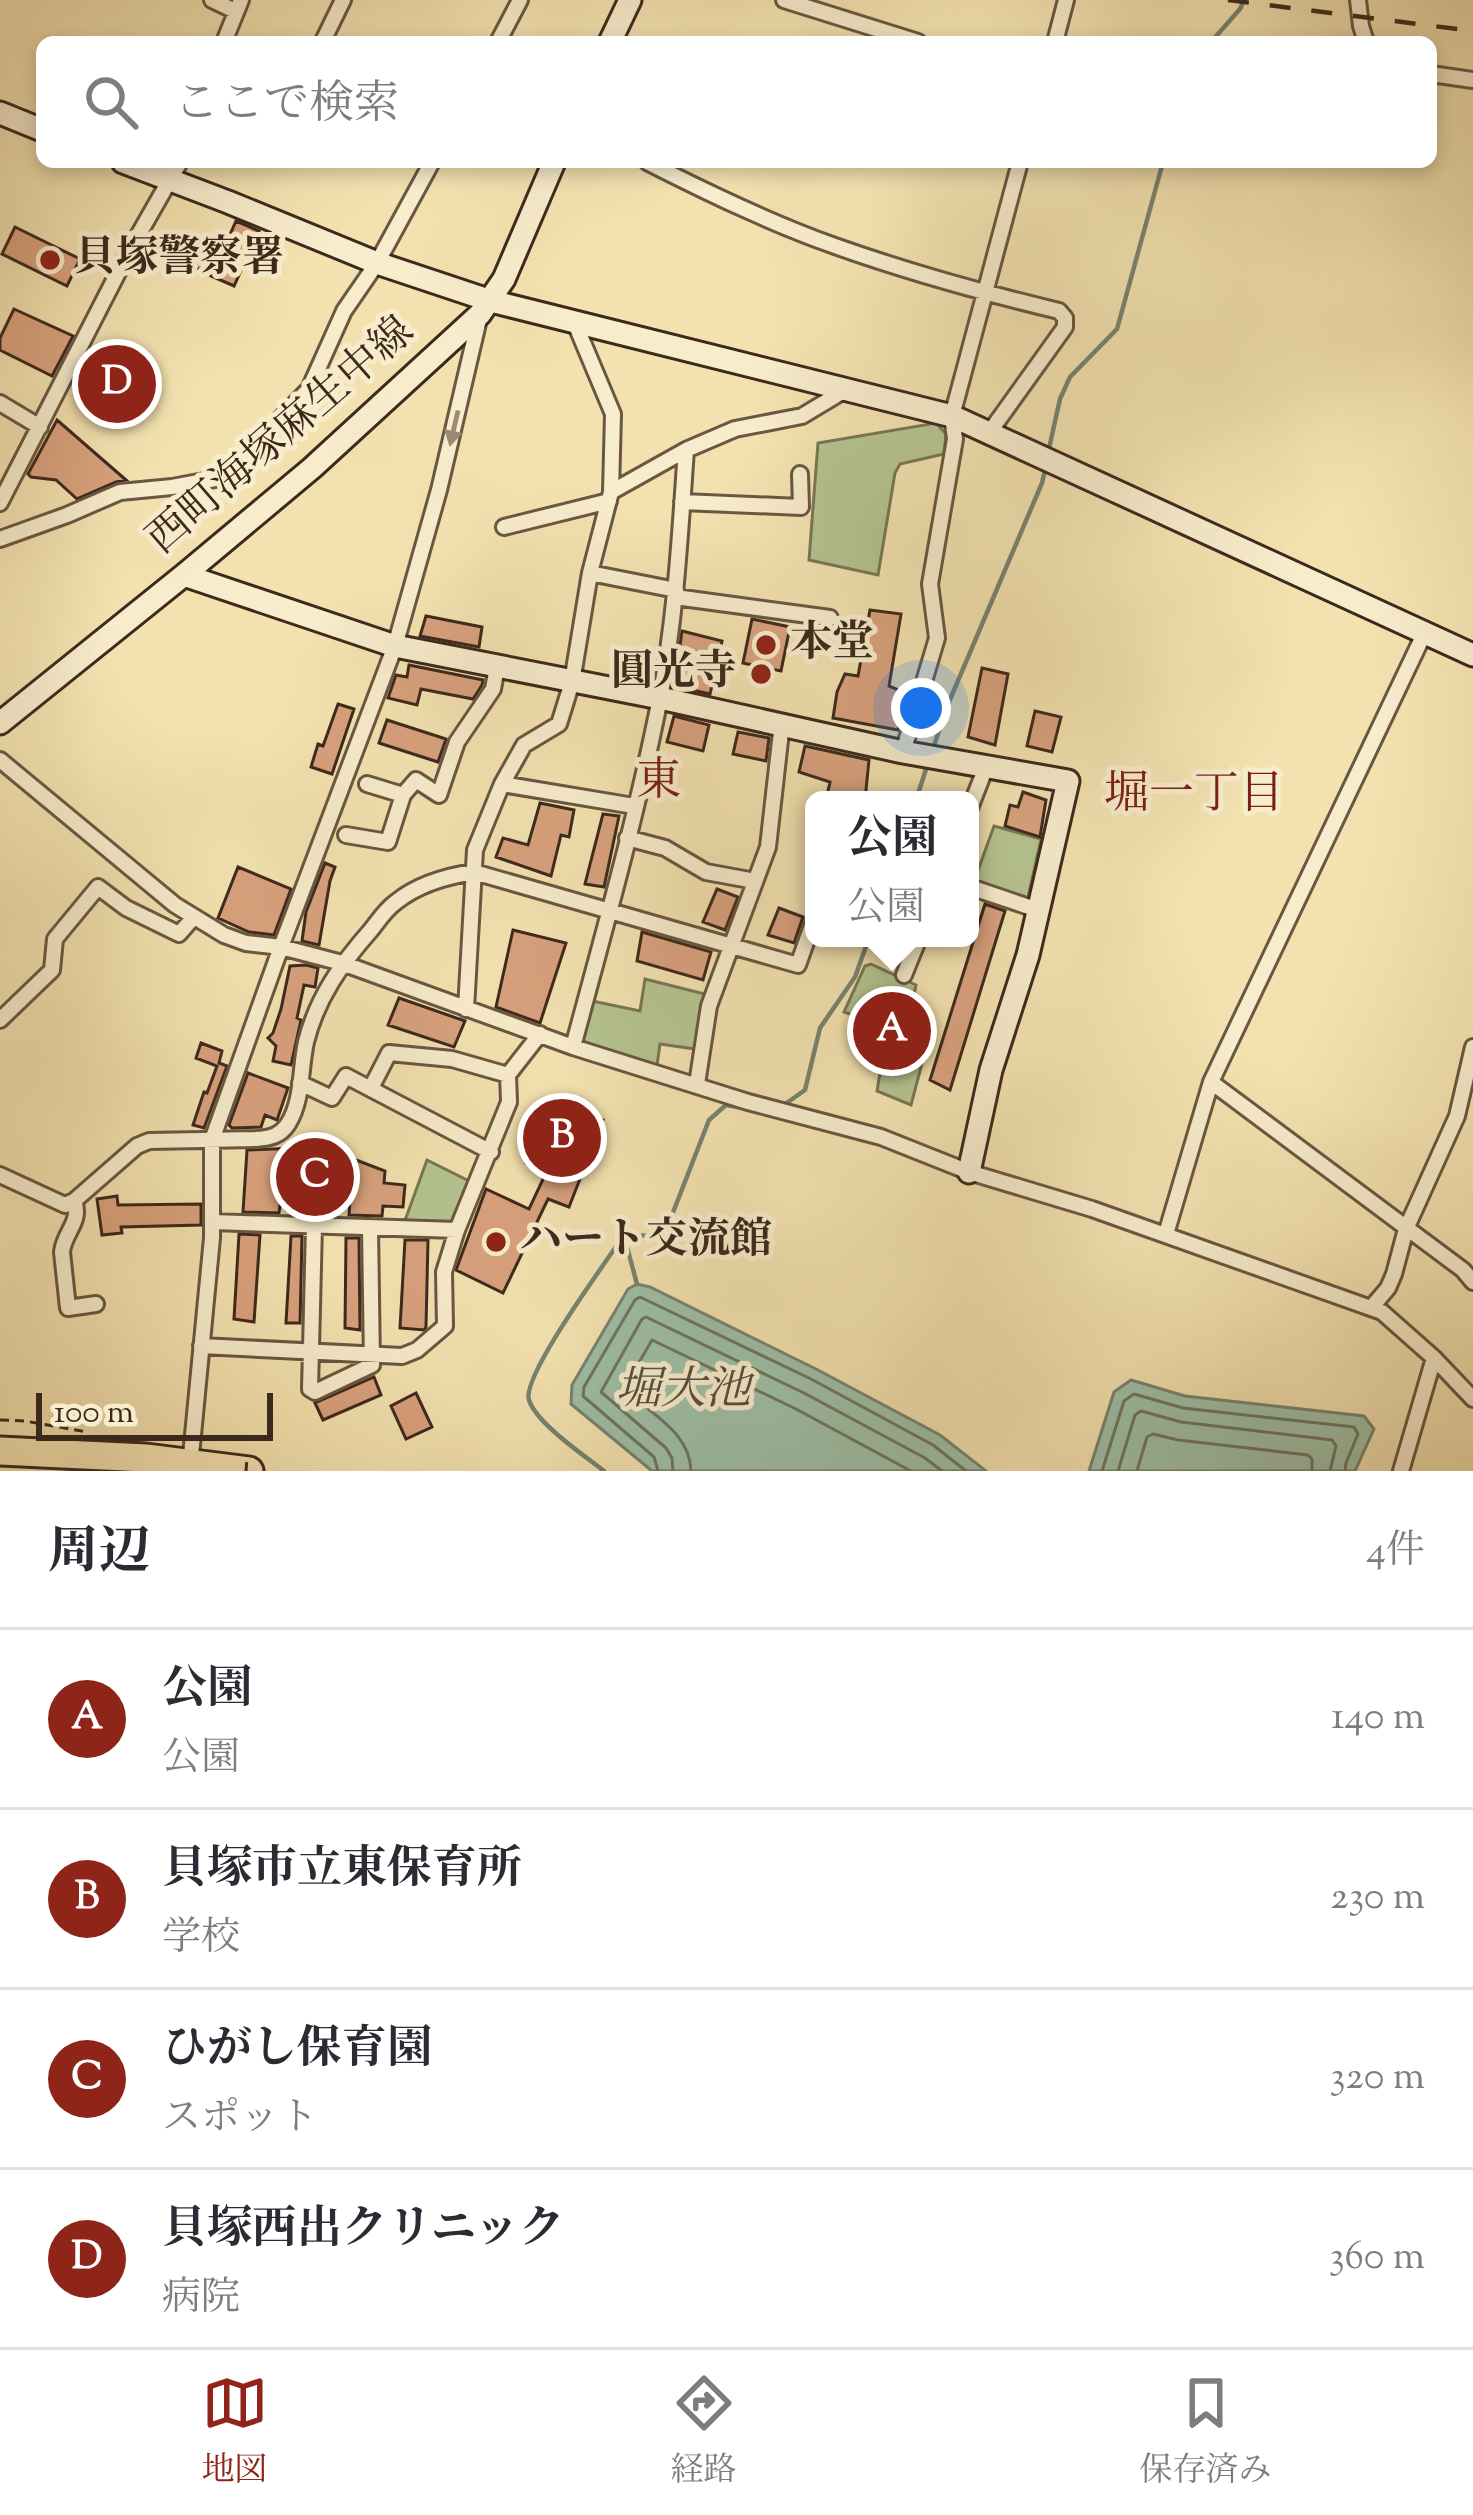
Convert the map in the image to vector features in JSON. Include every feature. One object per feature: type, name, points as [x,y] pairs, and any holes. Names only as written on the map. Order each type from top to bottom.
[{"type":"highway","points":[[0,1437],[45,1453]]},
{"type":"highway","points":[[0,1451],[190,1467],[247,1466]]},
{"type":"street","points":[[212,0],[238,5],[226,36]]},
{"type":"street","points":[[325,36],[343,0]]},
{"type":"street","points":[[501,36],[520,0]]},
{"type":"street","points":[[613,36],[630,0]]},
{"type":"street","points":[[784,0],[898,36]]},
{"type":"street","points":[[1057,36],[1066,0]]},
{"type":"street","points":[[1358,0],[1364,36]]},
{"type":"street","points":[[1437,75],[1473,80]]},
{"type":"street","points":[[0,112],[36,127]]},
{"type":"street","points":[[0,539],[120,492],[214,479],[236,466],[309,389],[344,310],[429,168]]},
{"type":"street","name":"西町海塚麻生中線","points":[[0,723],[312,468],[486,307],[504,279],[551,168]]},
{"type":"street","points":[[659,168],[833,245],[986,293],[1059,310],[1065,327],[989,433]]},
{"type":"street","points":[[903,752],[937,638],[929,584],[955,439],[952,416],[1018,168]]},
{"type":"street","points":[[0,503],[174,171],[228,202],[486,307],[574,321],[952,416],[1473,655]]},
{"type":"street","points":[[190,1467],[212,1222],[212,1141],[395,646],[486,307]]},
{"type":"street","points":[[466,1009],[475,850],[524,745],[559,724],[610,496],[613,414],[574,321]]},
{"type":"street","points":[[504,527],[610,496],[686,450],[735,429],[802,416],[847,389]]},
{"type":"street","points":[[0,403],[40,427]]},
{"type":"street","points":[[573,1047],[660,698],[675,593],[686,450]]},
{"type":"street","points":[[682,502],[801,507],[800,474]]},
{"type":"street","points":[[590,573],[675,593],[830,618]]},
{"type":"street","points":[[184,575],[395,646],[782,723],[903,752],[1068,781],[1028,955],[991,1070],[969,1172]]},
{"type":"street","points":[[1166,1234],[1211,1082],[1425,632]]},
{"type":"street","points":[[346,835],[388,842],[403,795],[416,780],[439,795],[458,742],[493,688],[497,667]]},
{"type":"street","points":[[697,1084],[710,1006],[768,847],[782,723]]},
{"type":"street","points":[[0,760],[193,918],[224,935],[342,963],[573,1047],[748,1102],[881,1137],[969,1172],[1092,1208],[1382,1312],[1473,1400]]},
{"type":"street","points":[[976,791],[986,766]]},
{"type":"street","points":[[367,784],[403,795]]},
{"type":"street","points":[[502,784],[634,806]]},
{"type":"street","points":[[626,838],[665,848],[706,872],[755,880]]},
{"type":"street","points":[[0,1175],[64,1204],[74,1201],[137,1146],[149,1142],[272,1138],[283,1131],[292,1118],[316,1007],[342,963],[394,903],[438,881],[473,872],[798,965],[805,945]]},
{"type":"street","points":[[3,1012],[52,970],[55,939],[98,887],[126,908],[179,934],[193,918]]},
{"type":"street","points":[[979,890],[1038,910]]},
{"type":"street","points":[[904,975],[915,947]]},
{"type":"street","points":[[201,1346],[402,1356],[446,1326],[444,1272],[509,1102],[508,1075],[539,1034]]},
{"type":"street","points":[[1371,1308],[1388,1288],[1406,1229],[1457,1116],[1473,1050]]},
{"type":"street","points":[[371,1088],[389,1053],[452,1059],[508,1075]]},
{"type":"street","points":[[300,1083],[332,1098],[346,1076],[491,1152]]},
{"type":"street","points":[[1211,1082],[1473,1282]]},
{"type":"street","points":[[74,1201],[77,1219],[62,1252],[68,1308],[96,1304]]},
{"type":"street","points":[[212,1222],[458,1230]]},
{"type":"street","points":[[314,1226],[310,1389],[315,1392],[372,1365],[370,1227]]},
{"type":"street","points":[[1401,1471],[1434,1358]]},
{"type":"shaded area","points":[[936,423],[946,434],[944,454],[900,464],[895,473],[878,575],[809,560],[818,443]]},
{"type":"shaded area","points":[[994,826],[1041,839],[1026,906],[979,889],[979,868]]},
{"type":"shaded area","points":[[871,964],[916,985],[907,1026],[929,1037],[911,1105],[877,1091],[885,1043],[865,1040],[869,1020],[844,1012],[865,966]]},
{"type":"shaded area","points":[[645,979],[713,996],[702,1050],[660,1044],[656,1072],[573,1047],[583,999],[640,1011]]},
{"type":"shaded area","points":[[427,1160],[475,1184],[457,1230],[403,1226]]},
{"type":"water","name":"堀大池","points":[[637,1284],[816,1369],[940,1435],[986,1471],[652,1471],[571,1404],[572,1385],[628,1289]]},
{"type":"water","points":[[1131,1380],[1185,1396],[1364,1416],[1374,1429],[1355,1471],[1089,1471],[1114,1392]]},
{"type":"building","points":[[236,221],[259,231],[234,286],[159,253],[166,234],[221,255]]},
{"type":"building","points":[[15,227],[80,259],[67,286],[2,254]]},
{"type":"building","points":[[14,309],[73,336],[52,376],[0,350],[0,338]]},
{"type":"building","points":[[108,346],[149,362],[125,421],[85,405]]},
{"type":"building","points":[[57,420],[126,480],[77,499],[56,480],[31,477],[28,474]]},
{"type":"building","points":[[870,610],[901,614],[889,686],[908,694],[898,730],[833,718],[845,674],[858,676]]},
{"type":"building","points":[[426,616],[482,627],[479,647],[420,636]]},
{"type":"building","name":"本堂","points":[[752,619],[790,627],[781,671],[743,663]]},
{"type":"building","points":[[682,631],[722,641],[710,694],[674,686]]},
{"type":"building","points":[[409,665],[483,680],[482,685],[473,699],[421,689],[417,705],[388,698],[396,675],[407,677]]},
{"type":"building","points":[[982,668],[1008,674],[995,745],[968,737]]},
{"type":"building","points":[[338,704],[354,709],[332,774],[311,767]]},
{"type":"building","points":[[1035,711],[1061,717],[1052,752],[1027,746]]},
{"type":"building","points":[[674,716],[709,725],[703,751],[667,742]]},
{"type":"building","points":[[387,720],[446,739],[438,762],[379,743]]},
{"type":"building","points":[[738,732],[769,738],[766,761],[733,754]]},
{"type":"building","points":[[805,746],[869,760],[866,791],[828,791],[830,782],[799,772]]},
{"type":"building","points":[[1023,792],[1046,800],[1040,837],[1005,826],[1010,805],[1018,807]]},
{"type":"building","points":[[540,803],[574,810],[569,837],[561,835],[551,876],[496,857],[503,838],[528,845]]},
{"type":"building","points":[[603,814],[619,816],[604,887],[585,884]]},
{"type":"building","points":[[325,863],[335,867],[319,945],[302,941],[306,912]]},
{"type":"building","points":[[238,867],[291,889],[274,935],[249,932],[218,918]]},
{"type":"building","points":[[717,889],[738,897],[725,930],[703,922]]},
{"type":"building","points":[[985,904],[1005,911],[950,1090],[930,1080],[972,947],[979,947]]},
{"type":"building","points":[[779,908],[803,917],[794,943],[768,935]]},
{"type":"building","points":[[513,930],[566,943],[540,1023],[496,1007]]},
{"type":"building","points":[[642,932],[711,952],[703,980],[637,961]]},
{"type":"building","points":[[290,966],[318,968],[315,987],[304,985],[291,1065],[273,1061],[276,1046],[268,1038],[281,1009]]},
{"type":"building","points":[[399,998],[465,1021],[454,1047],[388,1025]]},
{"type":"building","points":[[201,1043],[222,1051],[219,1063],[227,1066],[204,1128],[193,1125],[217,1066],[196,1058]]},
{"type":"building","points":[[248,1073],[288,1088],[277,1120],[265,1115],[261,1127],[232,1128],[229,1125]]},
{"type":"building","points":[[567,1108],[603,1120],[569,1207],[548,1199],[503,1293],[456,1270],[486,1189],[529,1209],[546,1173],[526,1163],[534,1144],[552,1151]]},
{"type":"building","points":[[322,1147],[385,1171],[384,1183],[405,1185],[403,1207],[383,1206],[382,1216],[349,1215],[351,1185],[283,1183],[279,1213],[243,1212],[247,1150]]},
{"type":"building","points":[[117,1196],[118,1205],[201,1204],[201,1225],[121,1227],[122,1233],[102,1235],[97,1199]]},
{"type":"building","points":[[239,1234],[260,1235],[254,1322],[234,1319]]},
{"type":"building","points":[[291,1236],[302,1236],[300,1323],[286,1323]]},
{"type":"building","points":[[346,1238],[359,1238],[360,1330],[345,1328]]},
{"type":"building","points":[[405,1240],[428,1240],[424,1330],[400,1328]]},
{"type":"building","points":[[374,1377],[381,1395],[323,1420],[315,1403]]},
{"type":"building","points":[[416,1393],[432,1427],[406,1439],[391,1406]]},
{"type":"waterway","points":[[1216,36],[1244,0]]},
{"type":"waterway","points":[[1048,453],[1070,377],[1117,329],[1161,168]]},
{"type":"waterway","points":[[933,749],[1046,465]]},
{"type":"waterway","points":[[919,791],[927,766]]},
{"type":"waterway","points":[[781,1107],[805,1090],[820,1028],[855,977],[866,947]]},
{"type":"waterway","points":[[637,1284],[624,1236],[665,1233],[709,1120],[726,1105],[754,1110]]},
{"type":"waterway","points":[[604,1471],[533,1409],[530,1387],[551,1345],[622,1238]]},
{"type":"railway","points":[[1228,0],[1473,31]]},
{"type":"place","name":"貝塚警察署","points":[[50,260]]},
{"type":"place","name":"貝塚西出クリニック","points":[[117,384]]},
{"type":"place","name":"本堂","points":[[766,645]]},
{"type":"place","name":"圓光寺","points":[[761,674]]},
{"type":"place","name":"公園","points":[[892,1031]]},
{"type":"place","name":"貝塚市立東保育所","points":[[562,1138]]},
{"type":"place","name":"ひがし保育園","points":[[315,1177]]},
{"type":"place","name":"ハート交流館","points":[[496,1242]]},
{"type":"district","name":"東","points":[[659,783]]},
{"type":"district","name":"堀一丁目","points":[[1194,796]]}]
